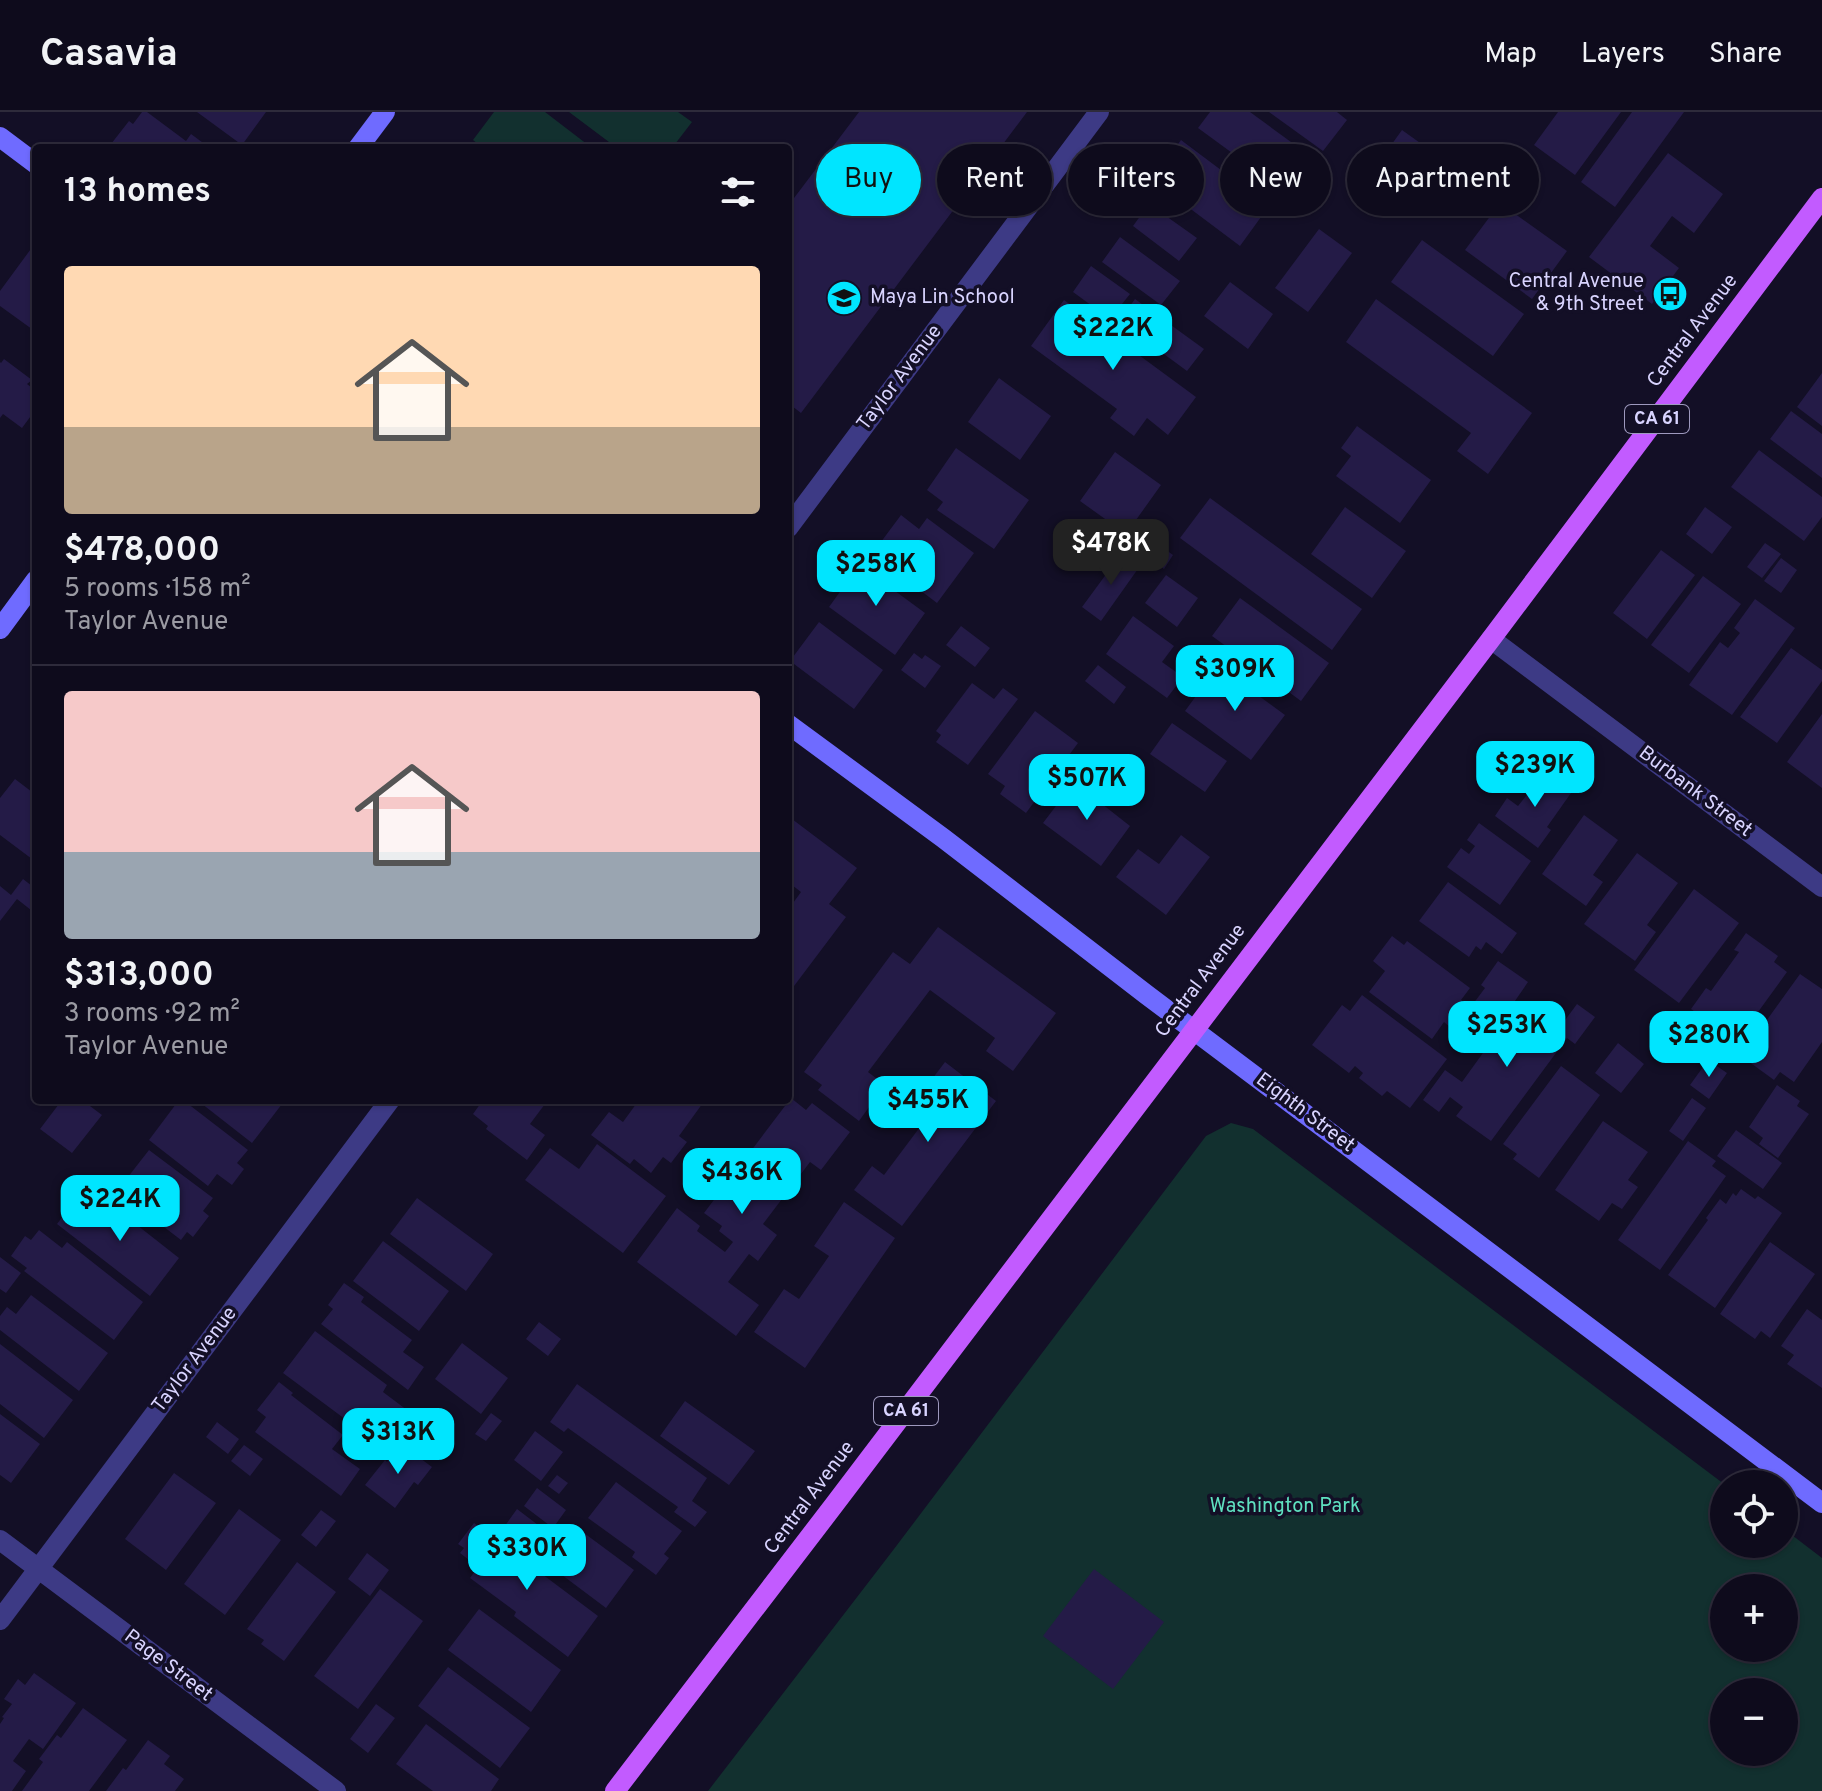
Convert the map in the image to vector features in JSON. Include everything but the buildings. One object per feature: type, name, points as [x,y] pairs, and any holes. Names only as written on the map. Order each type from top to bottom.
[{"type":"main road","points":[[361,144],[385,112]]},
{"type":"main road","points":[[0,137],[32,161]]},
{"type":"main road","name":"Central Avenue","points":[[615,1791],[825,1518],[1822,198]]},
{"type":"main road","points":[[0,629],[32,585]]},
{"type":"main road","name":"Eighth Street","points":[[792,727],[1822,1503]]},
{"type":"street","name":"Taylor Avenue","points":[[792,523],[1099,112]]},
{"type":"street","name":"Burbank Street","points":[[1491,639],[1822,887]]},
{"type":"street","name":"Taylor Avenue","points":[[0,1620],[387,1104]]},
{"type":"street","name":"Page Street","points":[[0,1540],[336,1791]]},
{"type":"green space","points":[[494,112],[545,112],[587,144],[478,144],[473,140]]},
{"type":"green space","points":[[569,112],[678,112],[692,122],[675,144],[612,144]]},
{"type":"green space","name":"Washington Park","points":[[1231,1123],[1253,1129],[1710,1473],[1710,1558],[1798,1558],[1798,1540],[1822,1558],[1822,1791],[708,1791],[1206,1136]]},
{"type":"place","name":"Central Avenue & 9th Street","points":[[1670,294]]},
{"type":"place","name":"Maya Lin School","points":[[844,298]]}]
